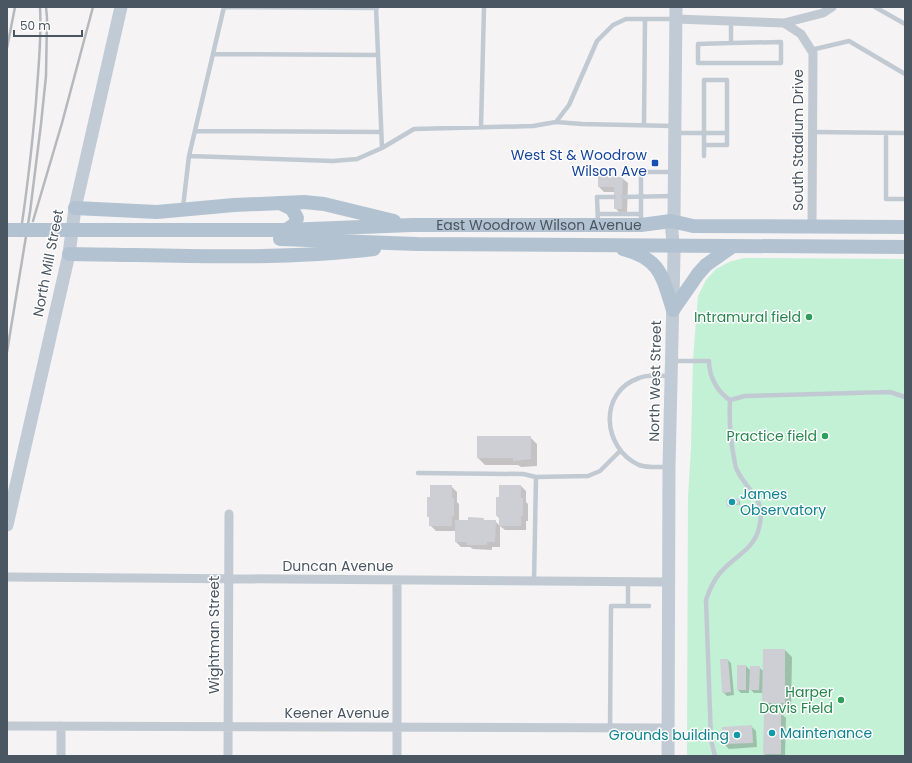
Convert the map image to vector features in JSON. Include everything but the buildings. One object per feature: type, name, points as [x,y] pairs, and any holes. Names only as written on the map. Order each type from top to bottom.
[{"type":"main road","points":[[75,208],[156,212],[304,202],[324,204],[412,225]]},
{"type":"main road","points":[[280,203],[292,209],[297,218],[295,224],[286,230]]},
{"type":"main road","name":"East Woodrow Wilson Avenue","points":[[172,234],[598,220],[671,221],[693,226],[905,227]]},
{"type":"main road","points":[[7,230],[172,234]]},
{"type":"main road","points":[[7,238],[172,234]]},
{"type":"main road","name":"East Woodrow Wilson Avenue","points":[[172,234],[417,244],[905,247]]},
{"type":"main road","points":[[69,254],[234,256],[335,254],[417,244]]},
{"type":"main road","points":[[605,245],[638,253],[656,267],[662,276],[673,310]]},
{"type":"main road","points":[[673,310],[706,265],[733,246]]},
{"type":"street","name":"North Mill Street","points":[[7,525],[69,254],[75,208],[121,7]]},
{"type":"street","points":[[676,13],[731,21],[784,23],[823,13],[832,7]]},
{"type":"street","name":"North West Street","points":[[668,756],[669,467],[674,245],[671,221],[674,216],[676,13]]},
{"type":"street","points":[[784,23],[802,34],[812,52]]},
{"type":"street","name":"South Stadium Drive","points":[[812,52],[812,227]]},
{"type":"street","name":"Wightman Street","points":[[228,756],[229,514]]},
{"type":"street","name":"Duncan Avenue","points":[[7,577],[669,582]]},
{"type":"street","points":[[397,581],[397,756]]},
{"type":"street","name":"Keener Avenue","points":[[7,726],[668,728]]},
{"type":"street","points":[[61,726],[61,756]]},
{"type":"lane","points":[[183,209],[195,131],[224,7],[376,8],[382,148]]},
{"type":"lane","points":[[481,127],[484,7]]},
{"type":"lane","points":[[875,7],[905,24]]},
{"type":"lane","points":[[556,122],[569,105],[597,41],[613,25],[626,19],[645,19],[676,13]]},
{"type":"lane","points":[[644,125],[645,19]]},
{"type":"lane","points":[[731,21],[731,43]]},
{"type":"lane","points":[[812,52],[849,41],[905,74]]},
{"type":"lane","points":[[781,42],[781,63],[698,64],[698,44],[731,43],[781,42]]},
{"type":"lane","points":[[213,54],[378,55]]},
{"type":"lane","points":[[704,145],[727,145],[727,80],[704,80],[705,133],[704,145],[704,156]]},
{"type":"lane","points":[[190,156],[333,161],[357,159],[382,148],[414,129],[533,126],[556,122],[644,125],[705,133],[727,133]]},
{"type":"lane","points":[[195,131],[381,132]]},
{"type":"lane","points":[[812,132],[905,133]]},
{"type":"lane","points":[[886,133],[886,199],[905,199]]},
{"type":"lane","points":[[641,220],[641,172],[674,172]]},
{"type":"lane","points":[[622,197],[674,196]]},
{"type":"lane","points":[[598,220],[597,197],[614,197]]},
{"type":"lane","points":[[672,360],[709,361],[711,378],[724,397],[730,400],[745,396],[890,392],[905,397]]},
{"type":"lane","points":[[669,467],[650,467],[639,465],[630,459],[620,451],[614,439],[610,424],[612,406],[617,395],[626,385],[638,378],[646,376],[671,376]]},
{"type":"lane","points":[[715,756],[711,740],[706,600],[709,590],[720,572],[746,551],[752,543],[758,533],[760,518],[758,500],[737,470],[729,427],[730,400]]},
{"type":"lane","points":[[418,473],[523,474],[536,477],[592,476],[601,470],[620,451]]},
{"type":"lane","points":[[534,582],[536,477]]},
{"type":"lane","points":[[628,582],[628,606]]},
{"type":"lane","points":[[610,728],[610,606],[649,606]]},
{"type":"green space","points":[[744,258],[905,259],[905,756],[687,756],[688,497],[691,448],[693,359],[698,296],[706,280],[716,269],[729,262]]},
{"type":"railway","points":[[7,48],[15,7]]},
{"type":"railway","points":[[20,236],[36,102],[40,43],[40,7]]},
{"type":"railway","points":[[7,352],[30,212],[41,124],[46,76],[46,7]]},
{"type":"railway","points":[[33,221],[62,123],[93,7]]},
{"type":"place","name":"West St & Woodrow Wilson Ave","points":[[655,163]]},
{"type":"place","name":"Intramural field","points":[[809,317]]},
{"type":"place","name":"Practice field","points":[[825,436]]},
{"type":"place","name":"James Observatory","points":[[732,502]]},
{"type":"place","name":"Harper Davis Field","points":[[841,700]]},
{"type":"place","name":"Maintenance","points":[[772,733]]},
{"type":"place","name":"Grounds building","points":[[737,735]]}]
